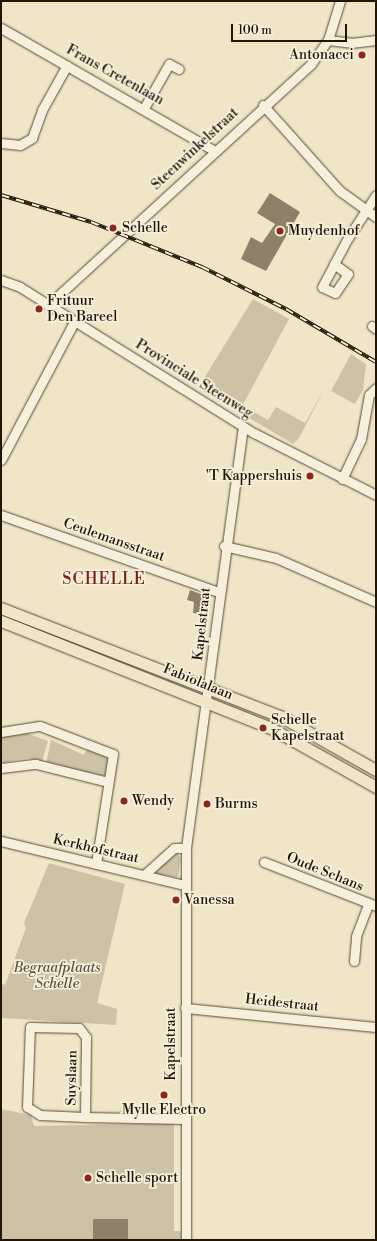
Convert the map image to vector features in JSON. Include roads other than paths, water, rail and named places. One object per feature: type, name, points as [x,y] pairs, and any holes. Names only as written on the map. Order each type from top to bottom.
[{"type":"main road","name":"Fabiolalaan","points":[[1,608],[210,687],[312,732],[376,770]]},
{"type":"main road","name":"Fabiolalaan","points":[[1,622],[207,701],[298,741],[376,787]]},
{"type":"street","name":"Steenwinkelstraat","points":[[48,305],[262,105],[311,64],[328,40],[340,1]]},
{"type":"street","name":"Frans Cretenlaan","points":[[1,28],[144,108],[213,150]]},
{"type":"street","points":[[328,40],[351,43],[376,40]]},
{"type":"street","points":[[144,108],[168,64],[179,69]]},
{"type":"street","points":[[1,143],[20,145],[32,138],[42,110],[67,65]]},
{"type":"street","points":[[262,105],[340,191],[376,217]]},
{"type":"street","points":[[334,264],[376,195]]},
{"type":"street","name":"Provinciale Steenweg","points":[[1,280],[48,305],[243,427],[342,479],[376,495]]},
{"type":"street","points":[[1,460],[74,322]]},
{"type":"street","points":[[342,479],[361,439],[370,395],[376,388]]},
{"type":"street","name":"Kapelstraat","points":[[186,1240],[184,885],[186,848],[210,687],[218,592],[224,546],[243,427]]},
{"type":"street","name":"Ceulemansstraat","points":[[1,515],[218,592]]},
{"type":"street","points":[[224,546],[276,558],[376,602]]},
{"type":"street","points":[[1,732],[40,726],[98,746],[113,754],[96,864]]},
{"type":"street","points":[[1,768],[36,764],[108,782]]},
{"type":"street","name":"Kerkhofstraat","points":[[1,841],[184,885]]},
{"type":"street","points":[[144,875],[174,848],[186,848]]},
{"type":"street","name":"Oude Schans","points":[[264,862],[372,905]]},
{"type":"street","points":[[354,960],[356,936],[372,905]]},
{"type":"street","name":"Heidestraat","points":[[185,1008],[376,1027]]},
{"type":"street","name":"Suyslaan","points":[[81,1117],[86,1037],[79,1028],[30,1027],[27,1107],[40,1115],[81,1117],[186,1119]]},
{"type":"railway","points":[[1,195],[91,222],[202,267],[286,309],[376,362]]},
{"type":"place","name":"Antonacci","points":[[362,55]]},
{"type":"place","name":"Schelle","points":[[113,228]]},
{"type":"place","name":"Muydenhof","points":[[280,231]]},
{"type":"place","name":"Frituur Den Bareel","points":[[39,309]]},
{"type":"place","name":"'T Kappershuis","points":[[310,476]]},
{"type":"place","name":"Schelle Kapelstraat","points":[[263,728]]},
{"type":"place","name":"Wendy","points":[[124,801]]},
{"type":"place","name":"Burms","points":[[207,804]]},
{"type":"place","name":"Vanessa","points":[[176,900]]},
{"type":"place","name":"Mylle Electro","points":[[164,1095]]},
{"type":"place","name":"Schelle sport","points":[[88,1178]]},
{"type":"district","name":"SCHELLE","points":[[104,579]]},
{"type":"park label","name":"Begraafplaats Schelle","points":[[57,976]]}]
